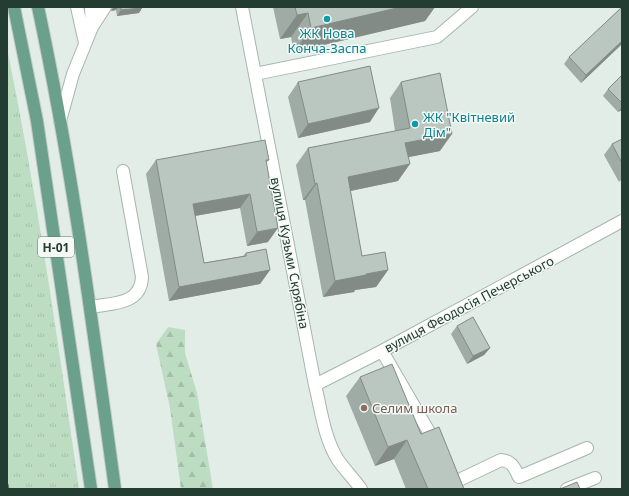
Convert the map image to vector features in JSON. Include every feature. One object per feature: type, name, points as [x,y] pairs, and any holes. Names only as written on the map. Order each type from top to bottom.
[{"type":"main road","name":"Н-01","points":[[14,7],[37,121],[91,489]]},
{"type":"main road","name":"Н-01","points":[[38,7],[60,121],[91,307],[114,489]]},
{"type":"street","points":[[77,7],[85,43]]},
{"type":"street","points":[[91,7],[92,27]]},
{"type":"street","points":[[60,121],[72,74],[92,27],[105,7]]},
{"type":"street","name":"вулиця Кузьми Скрябіна","points":[[242,7],[315,385],[325,428],[331,446],[338,459],[361,489]]},
{"type":"street","points":[[255,74],[437,37],[472,7]]},
{"type":"street","points":[[91,307],[122,302],[131,298],[138,292],[141,285],[142,277],[123,171]]},
{"type":"street","name":"вулиця Феодосія Печерського","points":[[315,385],[382,351],[622,222]]},
{"type":"street","points":[[382,351],[441,452]]},
{"type":"street","points":[[451,470],[459,485],[501,460],[508,461],[513,464],[519,477],[587,448]]},
{"type":"street","points":[[567,489],[595,478]]},
{"type":"green space","points":[[7,48],[28,158],[55,323],[79,489],[7,489]]},
{"type":"green space","points":[[168,327],[185,330],[185,353],[197,393],[213,489],[181,489],[170,408],[156,344]]},
{"type":"building","points":[[121,7],[142,7],[142,8],[121,10]]},
{"type":"building","points":[[295,7],[401,7],[311,28],[308,13],[297,15]]},
{"type":"building","points":[[622,7],[622,41],[586,75],[569,57]]},
{"type":"building","points":[[370,66],[379,108],[308,124],[298,82]]},
{"type":"building","points":[[440,73],[452,134],[405,143],[410,164],[348,177],[362,256],[385,252],[388,270],[335,281],[317,183],[315,184],[308,148],[410,128],[401,82]]},
{"type":"building","points":[[622,75],[622,103],[608,89]]},
{"type":"building","points":[[622,139],[622,163],[612,144]]},
{"type":"building","points":[[265,140],[269,160],[266,160],[278,228],[257,232],[250,194],[193,204],[204,263],[246,256],[246,253],[266,249],[270,270],[179,287],[156,160]]},
{"type":"building","points":[[473,317],[490,348],[473,356],[457,326]]},
{"type":"building","points":[[392,364],[421,434],[439,427],[464,489],[428,489],[407,440],[388,447],[360,377]]},
{"type":"building","points":[[577,482],[580,489],[560,489]]},
{"type":"railway","points":[[7,484],[8,489]]},
{"type":"place","name":"ЖК Нова Конча-Заспа","points":[[327,19]]},
{"type":"place","name":"ЖК \"Квітневий Дім\"","points":[[415,124]]},
{"type":"place","name":"Селим школа","points":[[364,408]]}]
